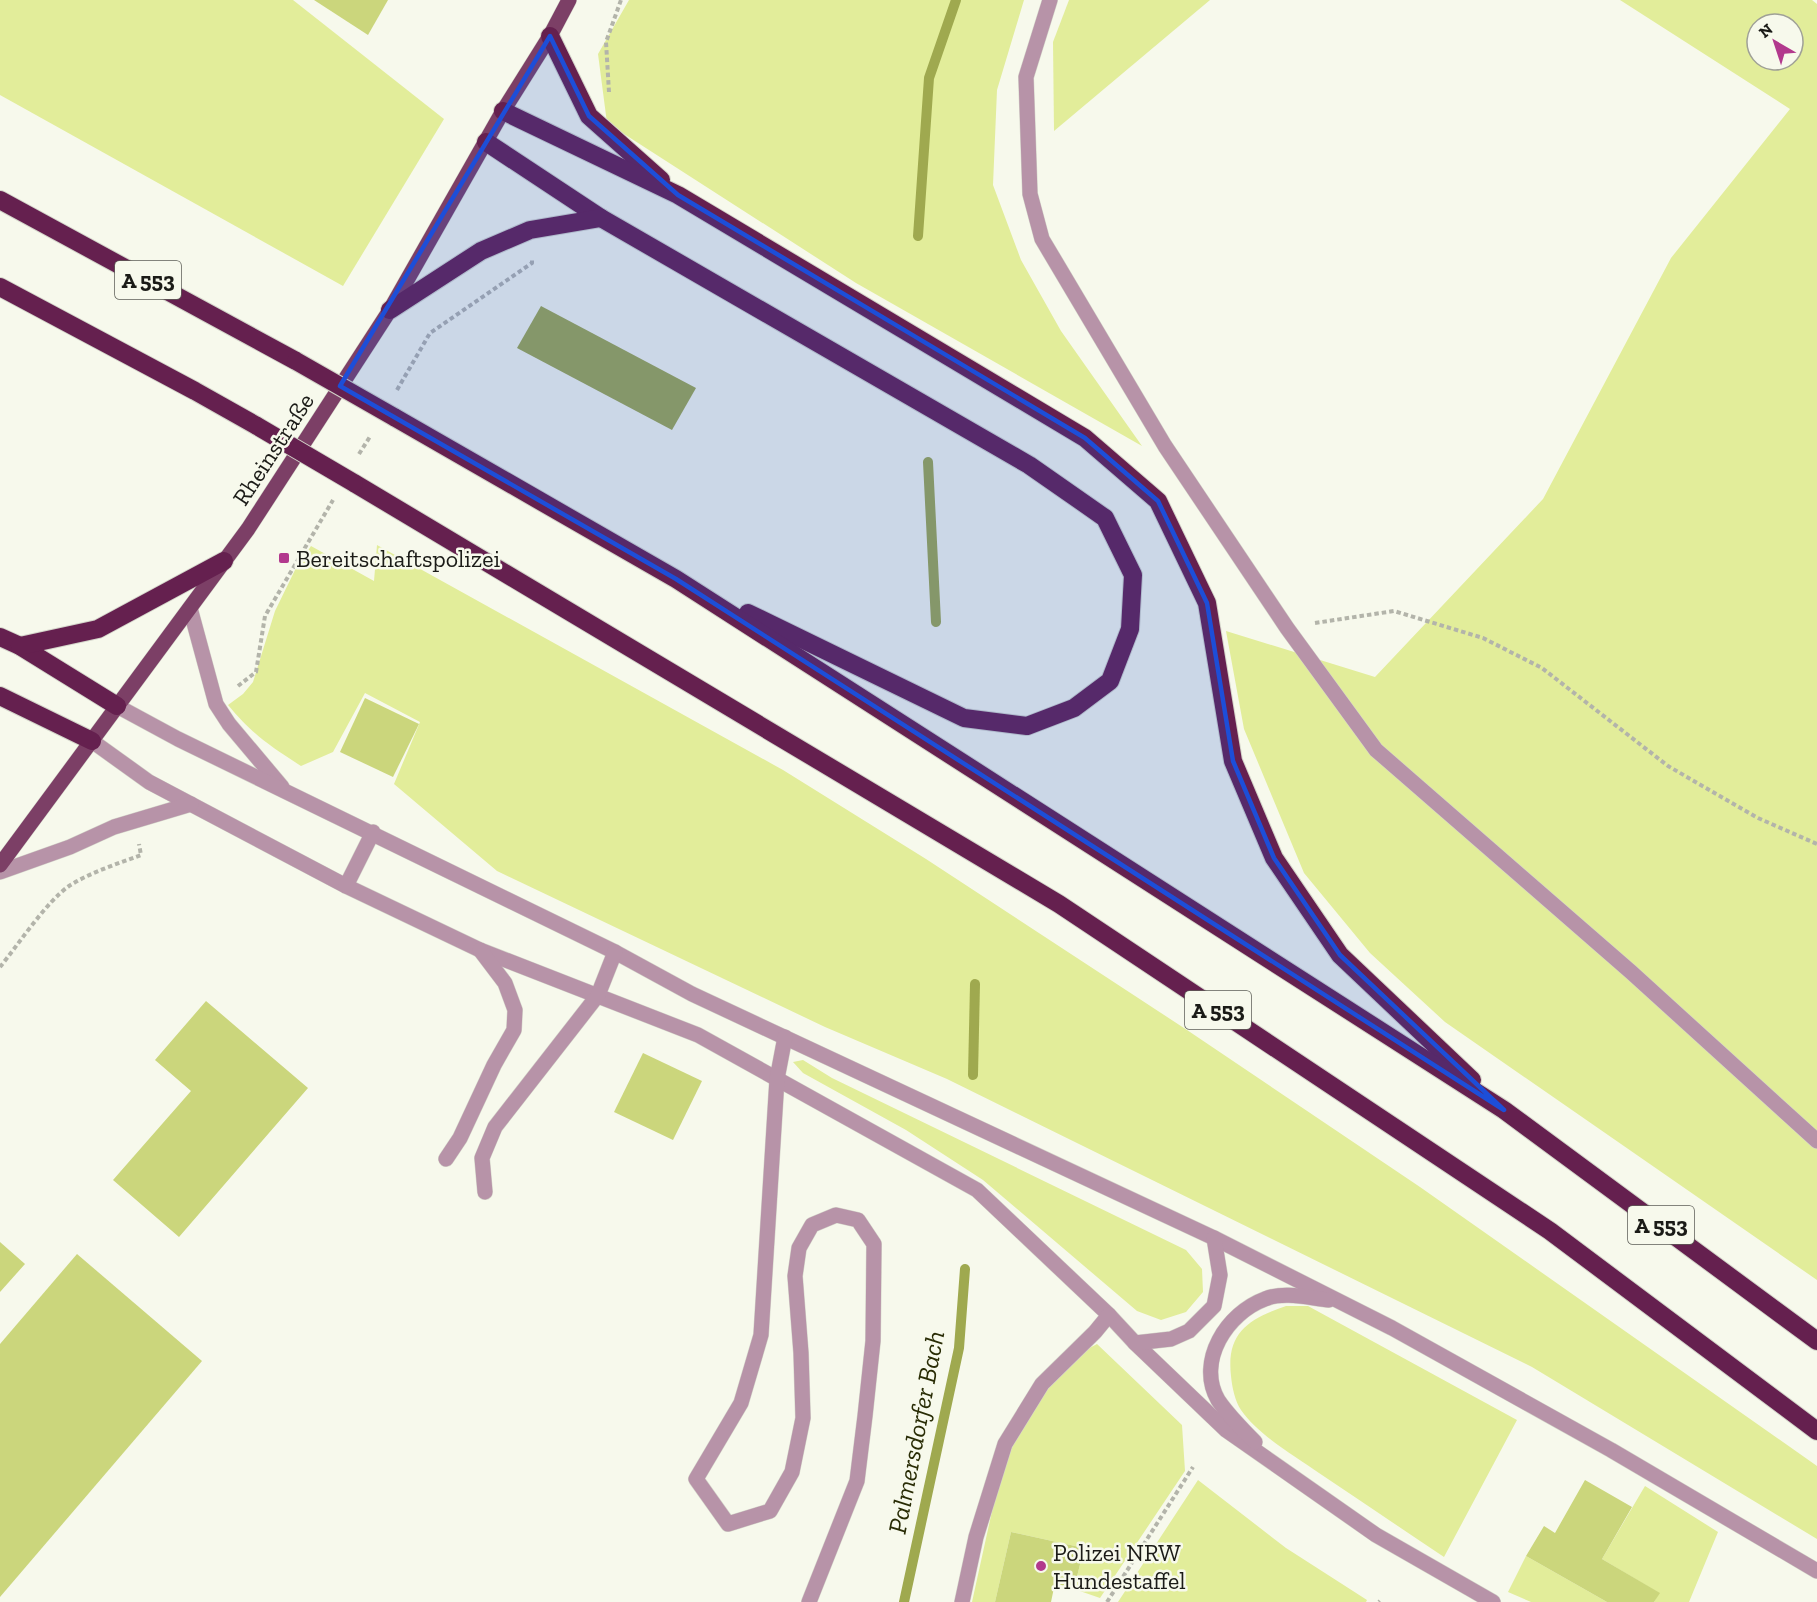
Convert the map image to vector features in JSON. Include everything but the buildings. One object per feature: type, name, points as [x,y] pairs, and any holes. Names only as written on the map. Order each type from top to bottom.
[{"type":"highway","points":[[550,36],[589,116],[678,195]]},
{"type":"highway","points":[[503,111],[678,195],[1085,438],[1158,501],[1207,603],[1233,761],[1275,858],[1340,956],[1504,1110]]},
{"type":"highway","points":[[486,142],[601,218],[1029,465],[1105,518],[1133,575],[1130,629],[1110,681],[1074,708],[1027,726],[964,718],[676,579]]},
{"type":"highway","name":"A 553","points":[[0,200],[296,361],[676,579],[1504,1110],[1817,1341]]},
{"type":"highway","points":[[390,310],[481,251],[531,230],[601,218]]},
{"type":"highway","name":"A 553","points":[[0,287],[257,426],[1059,904],[1550,1232],[1817,1431]]},
{"type":"highway","points":[[20,646],[98,629],[225,561]]},
{"type":"highway","points":[[0,637],[20,646],[117,706]]},
{"type":"highway","points":[[0,696],[92,741]]},
{"type":"main road","name":"Rheinstraße","points":[[0,865],[248,529],[390,310],[569,0]]},
{"type":"street","points":[[1050,0],[1026,77],[1030,194],[1042,239],[1165,446],[1287,627],[1376,750],[1631,972],[1817,1141]]},
{"type":"street","points":[[190,608],[216,704],[229,724],[286,792]]},
{"type":"street","points":[[117,706],[178,739],[373,832],[615,952],[692,994],[1214,1238],[1341,1302],[1611,1450],[1817,1572]]},
{"type":"street","points":[[92,741],[149,782],[346,886],[480,950],[698,1035],[977,1190],[1226,1430],[1376,1536],[1493,1602]]},
{"type":"street","points":[[0,872],[133,821],[191,804]]},
{"type":"street","points":[[346,886],[373,832]]},
{"type":"street","points":[[446,1159],[460,1138],[494,1065],[514,1030],[515,1010],[505,983],[480,950]]},
{"type":"street","points":[[485,1192],[482,1158],[495,1127],[598,995],[615,952]]},
{"type":"street","points":[[785,1037],[777,1079],[761,1335],[741,1403],[696,1479],[728,1524],[770,1511],[792,1472],[803,1418],[795,1275],[799,1248],[812,1225],[836,1215],[858,1221],[874,1244],[873,1341],[866,1416],[857,1481],[809,1602]]},
{"type":"street","points":[[1135,1343],[1171,1339],[1189,1331],[1214,1305],[1220,1275],[1214,1238]]},
{"type":"street","points":[[1285,1472],[1235,1421],[1218,1399],[1210,1374],[1216,1346],[1234,1318],[1265,1298],[1293,1295],[1341,1302]]},
{"type":"street","points":[[963,1602],[976,1537],[1005,1444],[1042,1384],[1109,1315]]},
{"type":"path","points":[[1287,627],[1394,611],[1483,638],[1542,668],[1668,766],[1758,819],[1817,844]]},
{"type":"path","points":[[0,967],[68,887],[96,872],[141,855],[133,821]]},
{"type":"path","points":[[1107,1602],[1193,1467]]},
{"type":"highlighted area","points":[[550,36],[589,116],[678,195],[1085,438],[1158,501],[1207,603],[1233,761],[1274,858],[1340,955],[1504,1110],[676,579],[340,386]]},
{"type":"shaded area","points":[[0,0],[293,0],[444,119],[343,286],[0,95]]},
{"type":"shaded area","points":[[629,0],[1024,0],[997,90],[993,185],[1021,260],[1061,331],[1142,446],[856,283],[607,123],[598,54]]},
{"type":"shaded area","points":[[1069,0],[1210,0],[1054,131],[1053,42]]},
{"type":"shaded area","points":[[1620,0],[1812,0],[1817,4],[1817,1280],[1445,1022],[1370,953],[1304,873],[1244,729],[1226,631],[1375,677],[1543,499],[1671,258],[1790,109]]},
{"type":"shaded area","points":[[541,306],[696,388],[672,430],[517,348]]},
{"type":"shaded area","points":[[377,545],[783,770],[926,859],[1187,1030],[1420,1187],[1817,1466],[1817,1539],[1532,1367],[947,1079],[825,1027],[497,871],[394,784],[420,722],[365,693],[333,752],[301,766],[280,752],[253,732],[228,705],[243,694],[253,682],[275,611],[295,570],[311,546],[374,581]]},
{"type":"shaded area","points":[[803,1060],[832,1078],[1186,1250],[1202,1269],[1203,1292],[1186,1312],[1161,1320],[1137,1311],[983,1180],[906,1130],[803,1073],[793,1062]]},
{"type":"shaded area","points":[[1286,1306],[1308,1306],[1517,1420],[1444,1557],[1277,1444],[1257,1428],[1241,1410],[1234,1394],[1231,1376],[1230,1361],[1236,1338],[1251,1322]]},
{"type":"shaded area","points":[[1097,1344],[1182,1425],[1185,1471],[1100,1598],[1074,1589],[1084,1548],[1011,1532],[995,1602],[972,1602],[996,1493],[1024,1421],[1058,1375],[1080,1353]]},
{"type":"shaded area","points":[[1198,1480],[1286,1548],[1367,1600],[1366,1602],[1118,1602]]},
{"type":"shaded area","points":[[1645,1486],[1718,1532],[1689,1602],[1654,1602],[1659,1593],[1602,1559]]},
{"type":"shaded area","points":[[1526,1556],[1607,1602],[1531,1602],[1508,1592]]},
{"type":"waterway","name":"Palmersdorfer Bach","points":[[918,236],[929,78],[956,0]]},
{"type":"waterway","name":"Palmersdorfer Bach","points":[[928,462],[936,622]]},
{"type":"waterway","name":"Palmersdorfer Bach","points":[[973,1075],[975,984]]},
{"type":"waterway","name":"Palmersdorfer Bach","points":[[904,1602],[959,1348],[965,1269]]},
{"type":"place","name":"Bereitschaftspolizei","points":[[284,558]]},
{"type":"place","name":"Polizei NRW Hundestaffel","points":[[1041,1566]]}]
